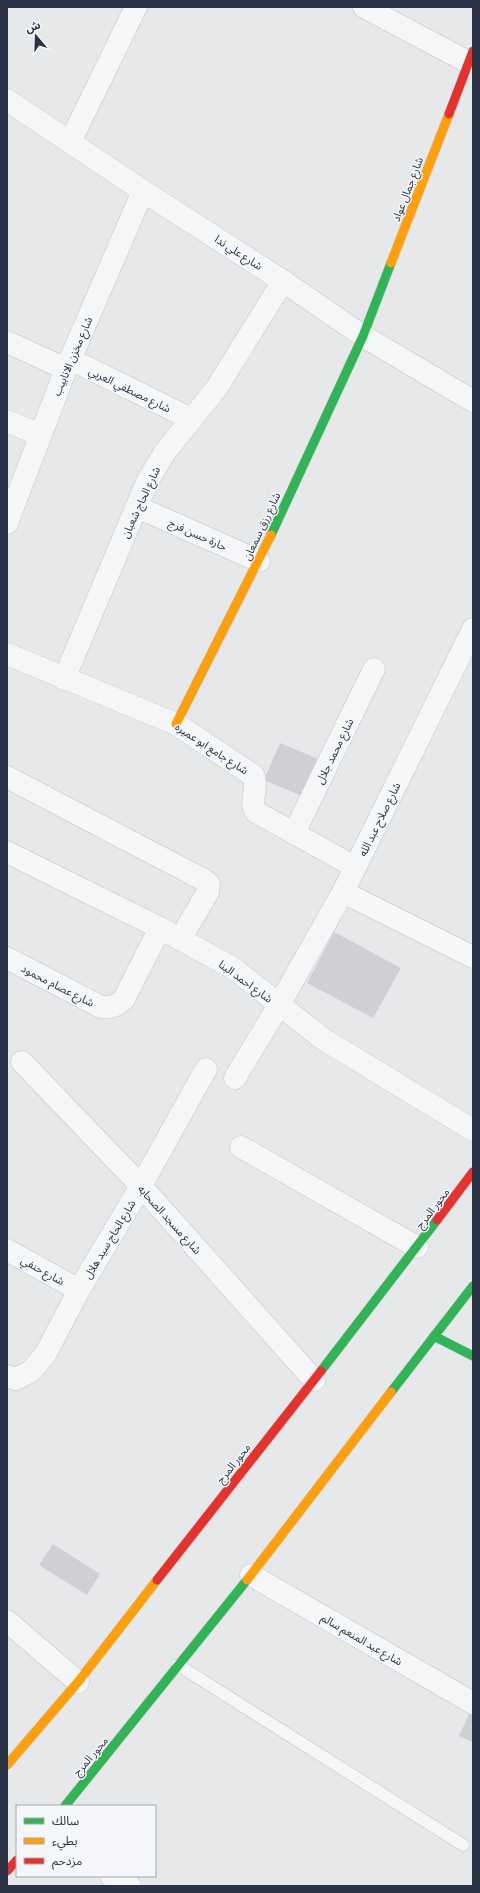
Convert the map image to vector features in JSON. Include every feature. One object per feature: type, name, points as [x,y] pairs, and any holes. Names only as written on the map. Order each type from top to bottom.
[{"type":"main road","name":"شارع جمال عواد","points":[[363,336],[471,57]]},
{"type":"main road","name":"شارع رزق سمعان","points":[[176,724],[259,561],[363,336]]},
{"type":"main road","name":"محور المرج","points":[[7,1765],[78,1682],[314,1380],[473,1172]]},
{"type":"main road","name":"محور المرج","points":[[65,1805],[110,1752],[251,1575],[473,1286]]},
{"type":"main road","points":[[434,1336],[473,1356]]},
{"type":"main road","points":[[7,1871],[16,1861]]},
{"type":"street","points":[[70,142],[136,7]]},
{"type":"street","points":[[364,7],[471,57]]},
{"type":"street","name":"شارع علي ندا","points":[[7,100],[143,191],[283,281],[363,336],[473,401]]},
{"type":"street","name":"شارع مخزن الانابيب","points":[[7,523],[68,364],[143,191]]},
{"type":"street","name":"شارع الحاج شعبان","points":[[64,679],[147,482],[165,452],[190,419],[216,389],[283,281]]},
{"type":"street","name":"شارع مصطفي العربي","points":[[7,342],[68,364],[190,419]]},
{"type":"street","points":[[7,421],[40,435]]},
{"type":"street","name":"حارة حسن فرج","points":[[137,507],[259,561]]},
{"type":"street","name":"شارع صلاح عبد الله","points":[[235,1078],[279,1005],[343,892],[473,629]]},
{"type":"street","name":"شارع جامع ابو عميره","points":[[7,654],[64,679],[176,724],[254,776],[256,785],[253,803],[256,812],[355,867]]},
{"type":"street","name":"شارع محمد جلال","points":[[294,833],[374,669]]},
{"type":"street","points":[[7,777],[209,884],[208,892],[180,939]]},
{"type":"street","name":"شارع احمد البنا","points":[[7,852],[160,928],[232,968],[323,1039],[473,1130]]},
{"type":"street","points":[[343,892],[473,957]]},
{"type":"street","name":"شارع عصام محمود","points":[[7,958],[101,1007],[109,1008],[116,1006],[124,999],[160,928]]},
{"type":"street","name":"شارع مسجد الصحابه","points":[[22,1062],[141,1186],[314,1380]]},
{"type":"street","name":"شارع الحاج سيد هلال","points":[[11,1378],[31,1371],[45,1355],[79,1290],[141,1186],[206,1069]]},
{"type":"street","points":[[241,1147],[417,1247]]},
{"type":"street","name":"شارع حنفي","points":[[7,1250],[79,1290]]},
{"type":"street","name":"شارع عبد المنعم سالم","points":[[251,1575],[473,1703]]},
{"type":"street","points":[[7,1621],[78,1682]]},
{"type":"street","points":[[113,1877],[130,1886]]},
{"type":"lane","points":[[178,1665],[463,1844]]},
{"type":"building","points":[[280,743],[323,761],[307,798],[264,780]]},
{"type":"building","points":[[334,932],[401,968],[373,1018],[307,983]]},
{"type":"building","points":[[53,1544],[100,1574],[87,1595],[39,1565]]},
{"type":"building","points":[[473,1705],[473,1742],[459,1736]]},
{"type":"traffic: fast","points":[[271,535],[363,336],[391,263]]},
{"type":"traffic: fast","points":[[321,1371],[437,1220]]},
{"type":"traffic: fast","points":[[391,1392],[473,1286]]},
{"type":"traffic: fast","points":[[434,1336],[473,1356]]},
{"type":"traffic: fast","points":[[66,1805],[247,1580]]},
{"type":"traffic: slow","points":[[391,263],[449,114]]},
{"type":"traffic: slow","points":[[176,724],[271,535]]},
{"type":"traffic: slow","points":[[247,1580],[391,1392]]},
{"type":"traffic: slow","points":[[7,1765],[78,1682],[157,1580]]},
{"type":"traffic: jam","points":[[449,114],[473,51]]},
{"type":"traffic: jam","points":[[437,1220],[473,1172]]},
{"type":"traffic: jam","points":[[157,1580],[321,1371]]},
{"type":"traffic: jam","points":[[7,1871],[16,1861]]}]
